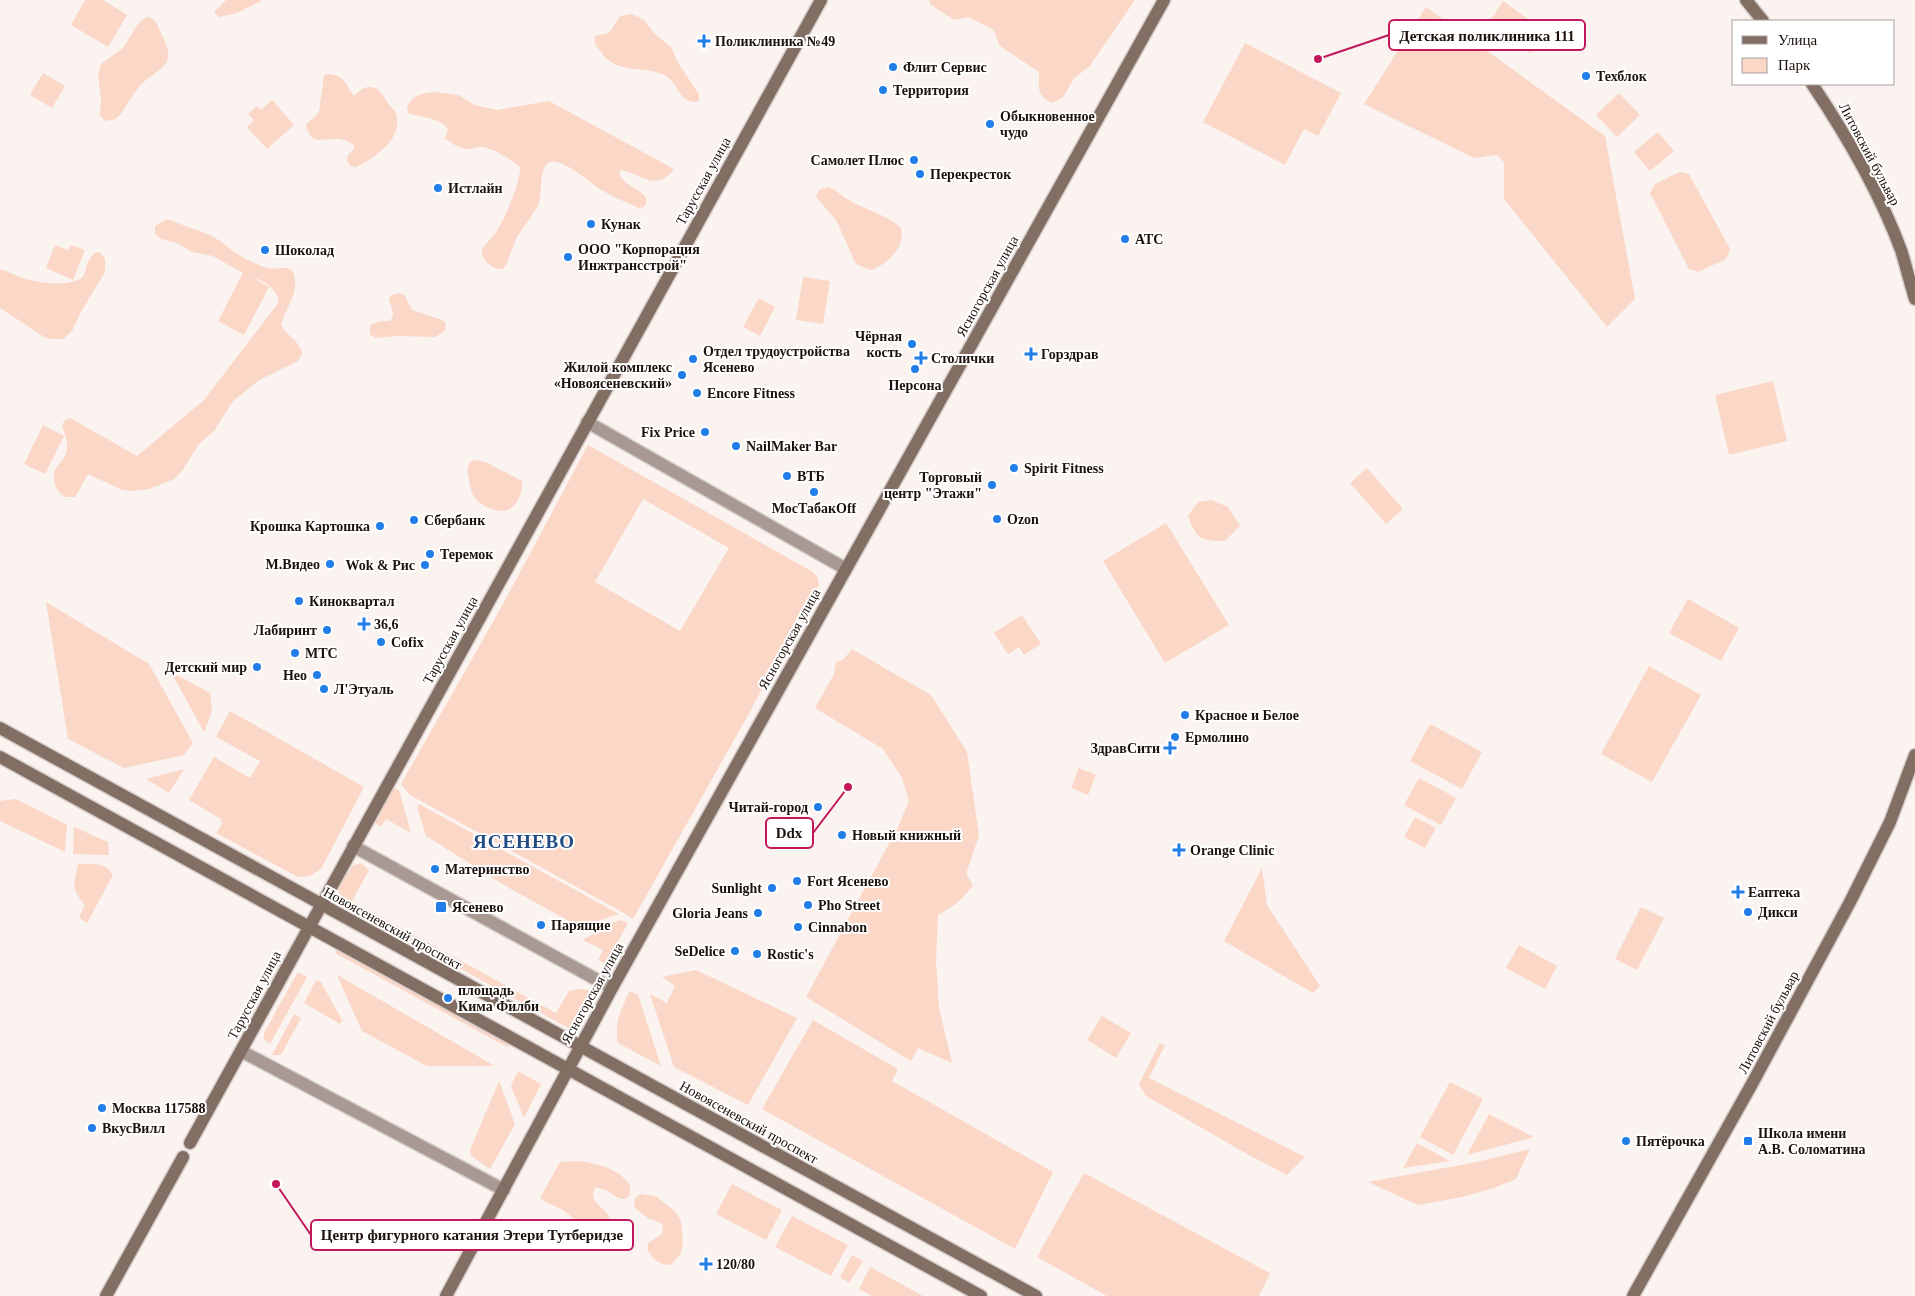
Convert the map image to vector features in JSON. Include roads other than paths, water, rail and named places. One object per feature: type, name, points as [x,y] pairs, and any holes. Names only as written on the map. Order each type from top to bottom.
[{"type":"main road","name":"Тарусская улица","points":[[190,1143],[821,0]]},
{"type":"main road","name":"Ясногорская улица","points":[[446,1296],[612,988],[1164,0]]},
{"type":"main road","points":[[1746,0],[1763,20]]},
{"type":"main road","name":"Литовский бульвар","points":[[1813,85],[1840,126],[1878,196],[1901,251],[1915,299]]},
{"type":"main road","name":"Новоясеневский проспект","points":[[0,728],[580,1048],[1036,1296]]},
{"type":"main road","name":"Литовский бульвар","points":[[1633,1296],[1753,1082],[1850,902],[1890,822],[1915,755]]},
{"type":"main road","points":[[0,757],[981,1296]]},
{"type":"main road","name":"Тарусская улица","points":[[106,1296],[183,1157]]},
{"type":"street","points":[[587,422],[846,569]]},
{"type":"street","points":[[354,846],[612,988]]},
{"type":"street","points":[[241,1051],[504,1190]]},
{"type":"street","name":"Тарусская улица","points":[[183,1157],[190,1143]]},
{"type":"place","name":"Поликлиника №49","points":[[704,41]]},
{"type":"place","name":"Детская поликлиника 111","points":[[1318,59]]},
{"type":"place","name":"Флит Сервис","points":[[893,67]]},
{"type":"place","name":"Техблок","points":[[1586,76]]},
{"type":"place","name":"Территория","points":[[883,90]]},
{"type":"place","name":"Обыкновенное чудо","points":[[990,124]]},
{"type":"place","name":"Самолет Плюс","points":[[914,160]]},
{"type":"place","name":"Перекресток","points":[[920,174]]},
{"type":"place","name":"Истлайн","points":[[438,188]]},
{"type":"place","name":"Кунак","points":[[591,224]]},
{"type":"place","name":"АТС","points":[[1125,239]]},
{"type":"place","name":"Шоколад","points":[[265,250]]},
{"type":"place","name":"ООО \"Корпорация Инжтрансстрой\"","points":[[568,257]]},
{"type":"place","name":"Чёрная кость","points":[[912,344]]},
{"type":"place","name":"Горздрав","points":[[1031,354]]},
{"type":"place","name":"Столички","points":[[921,358]]},
{"type":"place","name":"Отдел трудоустройства Ясенево","points":[[693,359]]},
{"type":"place","name":"Персона","points":[[915,369]]},
{"type":"place","name":"Жилой комплекс «Новоясеневский»","points":[[682,375]]},
{"type":"place","name":"Encore Fitness","points":[[697,393]]},
{"type":"place","name":"Fix Price","points":[[705,432]]},
{"type":"place","name":"NailMaker Bar","points":[[736,446]]},
{"type":"place","name":"Spirit Fitness","points":[[1014,468]]},
{"type":"place","name":"ВТБ","points":[[787,476]]},
{"type":"place","name":"Торговый центр \"Этажи\"","points":[[992,485]]},
{"type":"place","name":"МосТабакOff","points":[[814,492]]},
{"type":"place","name":"Ozon","points":[[997,519]]},
{"type":"place","name":"Сбербанк","points":[[414,520]]},
{"type":"place","name":"Крошка Картошка","points":[[380,526]]},
{"type":"place","name":"Теремок","points":[[430,554]]},
{"type":"place","name":"М.Видео","points":[[330,564]]},
{"type":"place","name":"Wok & Рис","points":[[425,565]]},
{"type":"place","name":"Киноквартал","points":[[299,601]]},
{"type":"place","name":"36,6","points":[[364,624]]},
{"type":"place","name":"Лабиринт","points":[[327,630]]},
{"type":"place","name":"Cofix","points":[[381,642]]},
{"type":"place","name":"МТС","points":[[295,653]]},
{"type":"place","name":"Детский мир","points":[[257,667]]},
{"type":"place","name":"Нео","points":[[317,675]]},
{"type":"place","name":"Л'Этуаль","points":[[324,689]]},
{"type":"place","name":"Красное и Белое","points":[[1185,715]]},
{"type":"place","name":"Ермолино","points":[[1175,737]]},
{"type":"place","name":"ЗдравСити","points":[[1170,748]]},
{"type":"place","name":"Ddx","points":[[848,787]]},
{"type":"place","name":"Читай-город","points":[[818,807]]},
{"type":"place","name":"Новый книжный","points":[[842,835]]},
{"type":"place","name":"Orange Clinic","points":[[1179,850]]},
{"type":"place","name":"Материнство","points":[[435,869]]},
{"type":"place","name":"Fort Ясенево","points":[[797,881]]},
{"type":"place","name":"Sunlight","points":[[772,888]]},
{"type":"place","name":"Еаптека","points":[[1738,892]]},
{"type":"place","name":"Pho Street","points":[[808,905]]},
{"type":"place","name":"Ясенево","points":[[441,907]]},
{"type":"place","name":"Дикси","points":[[1748,912]]},
{"type":"place","name":"Gloria Jeans","points":[[758,913]]},
{"type":"place","name":"Парящие","points":[[541,925]]},
{"type":"place","name":"Cinnabon","points":[[798,927]]},
{"type":"place","name":"SeDelice","points":[[735,951]]},
{"type":"place","name":"Rostic's","points":[[757,954]]},
{"type":"place","name":"площадь Кима Филби","points":[[448,998]]},
{"type":"place","name":"Москва 117588","points":[[102,1108]]},
{"type":"place","name":"ВкусВилл","points":[[92,1128]]},
{"type":"place","name":"Пятёрочка","points":[[1626,1141]]},
{"type":"place","name":"Школа имени А.В. Соломатина","points":[[1748,1141]]},
{"type":"place","name":"Центр фигурного катания Этери Тутберидзе","points":[[276,1184]]},
{"type":"place","name":"120/80","points":[[706,1264]]},
{"type":"district","name":"ЯСЕНЕВО","points":[[524,841]]}]
